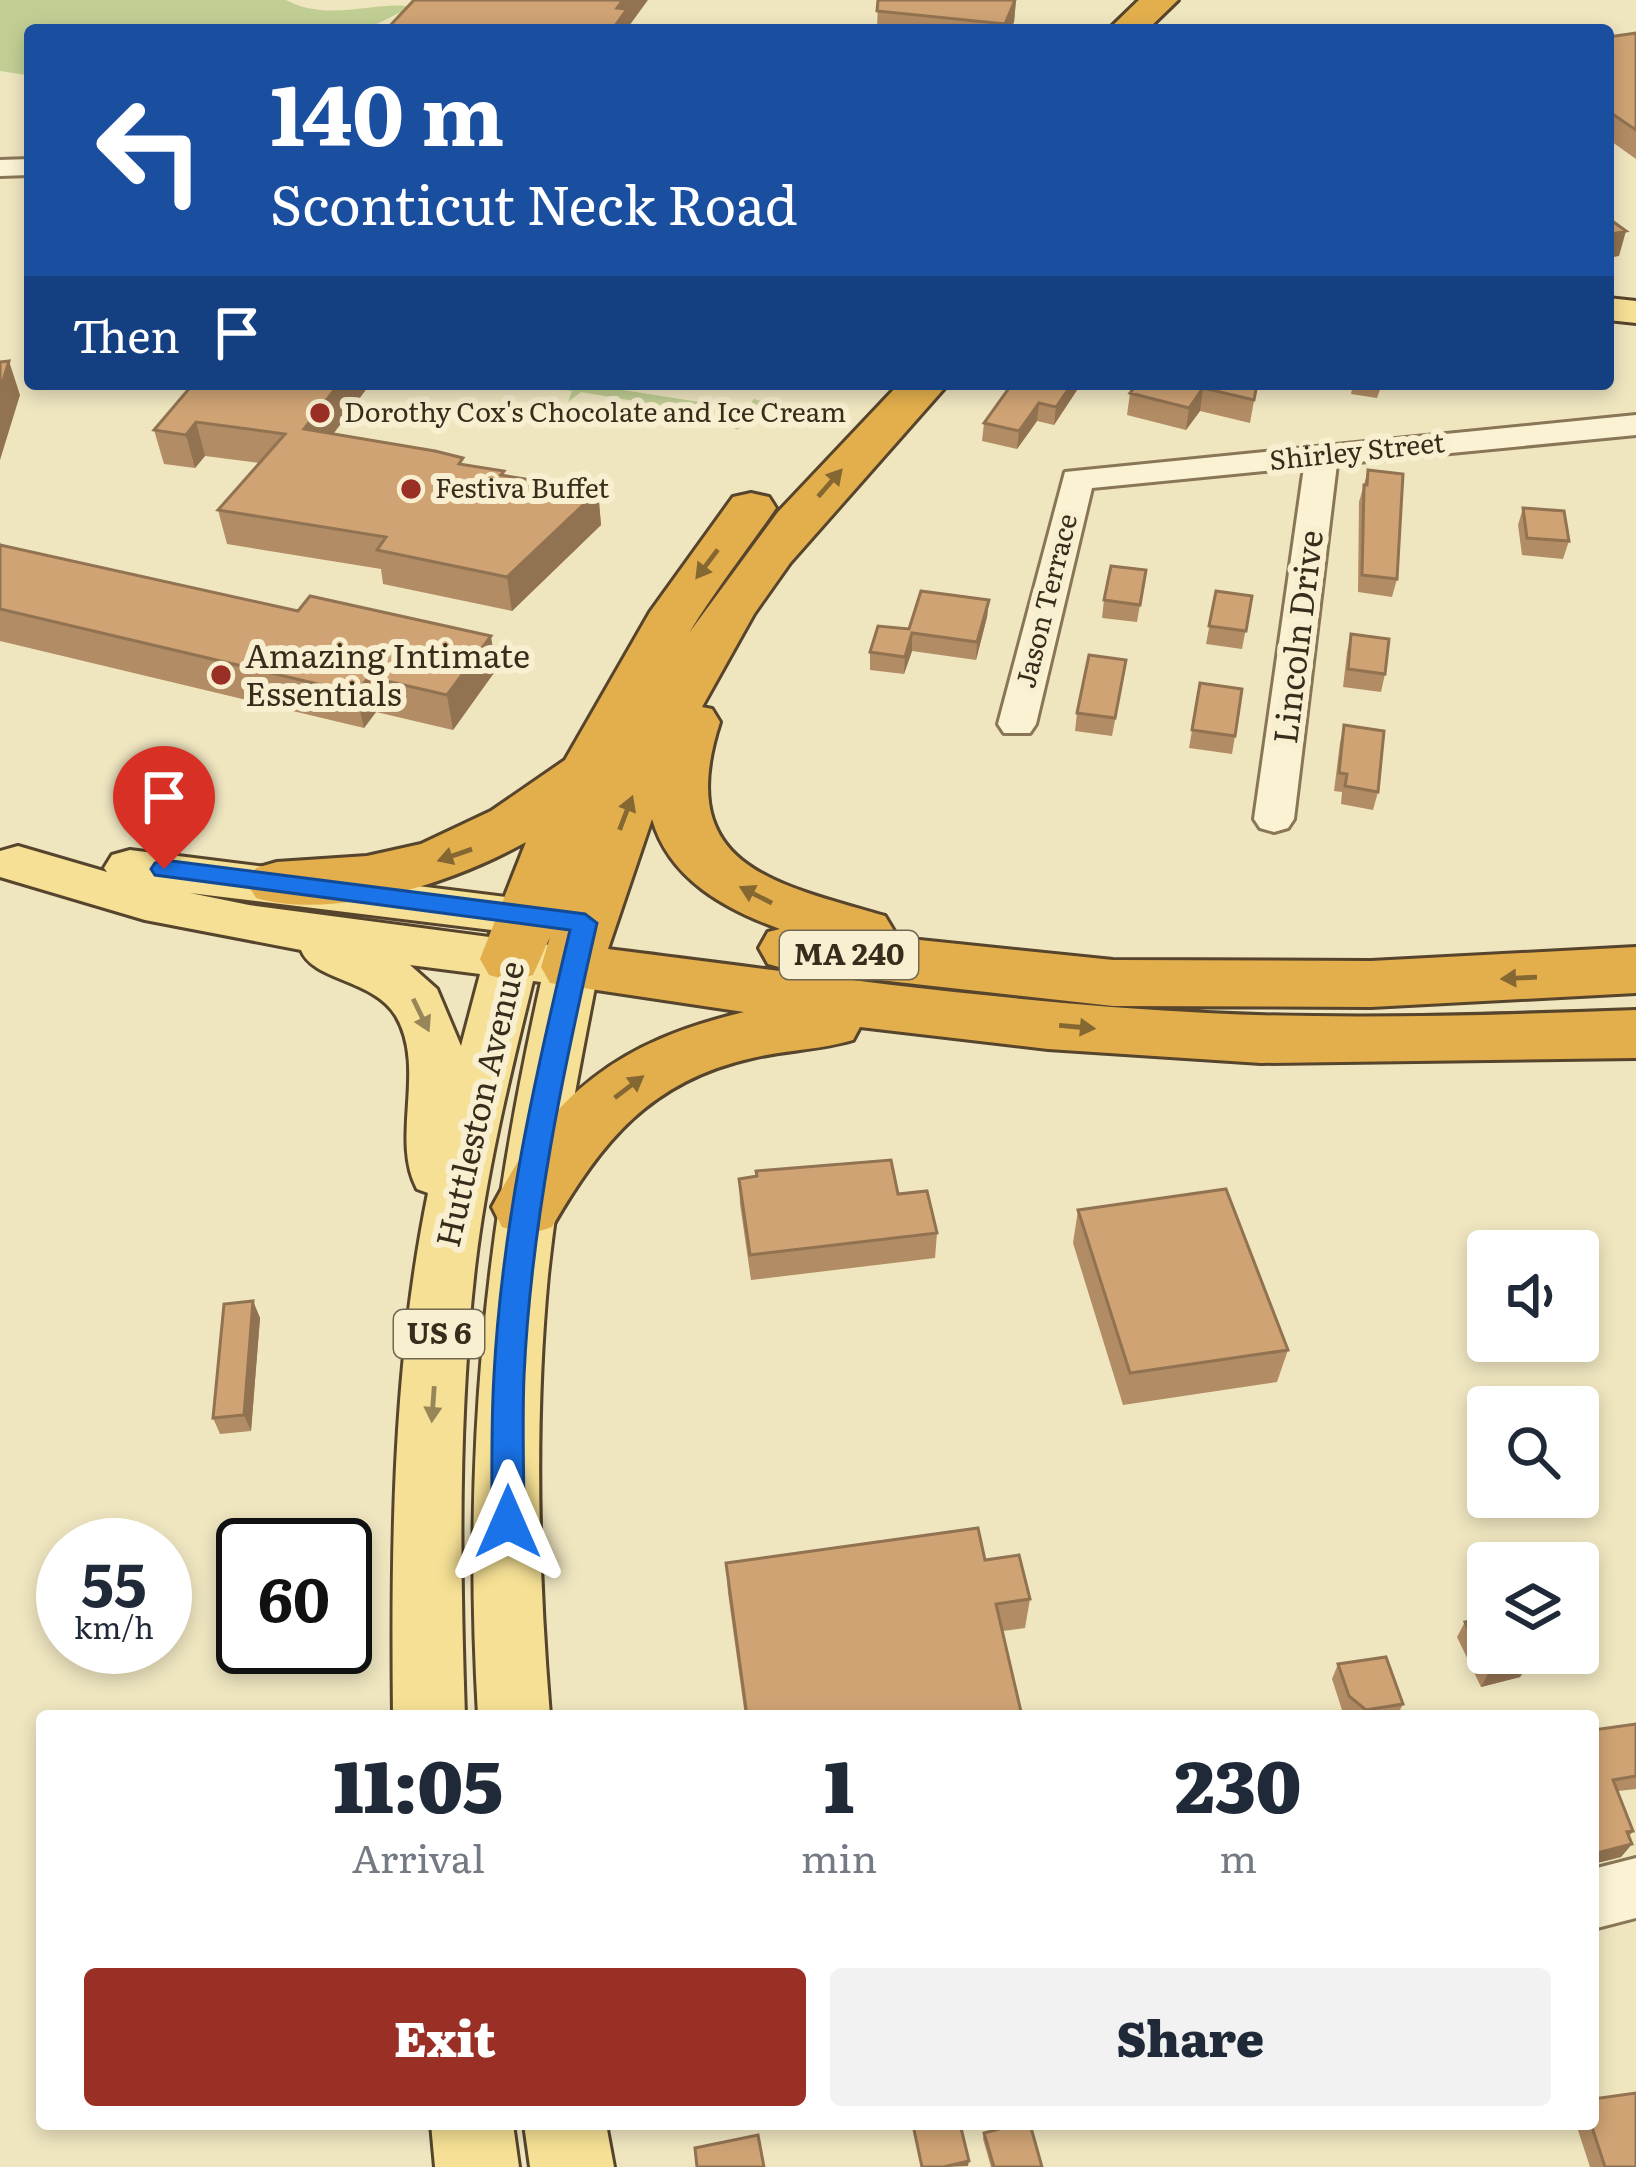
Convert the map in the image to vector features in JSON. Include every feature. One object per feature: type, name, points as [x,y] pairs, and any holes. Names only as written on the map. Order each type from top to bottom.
[{"type":"highway","points":[[1133,24],[1160,0]]},
{"type":"highway","points":[[1169,24],[1194,0]]},
{"type":"highway","name":"Huttleston Avenue","points":[[549,941],[589,771],[659,634],[696,578],[786,468],[864,390]]},
{"type":"highway","name":"Huttleston Avenue","points":[[549,941],[728,613],[809,506],[919,390]]},
{"type":"highway","points":[[728,613],[676,779],[680,817],[715,868],[752,894],[828,922],[1113,983]]},
{"type":"highway","points":[[263,903],[472,849],[524,821],[589,771]]},
{"type":"highway","name":"MA 240","points":[[549,941],[1113,983],[1371,984],[1636,970]]},
{"type":"highway","name":"MA 240","points":[[549,941],[961,1016],[1209,1037],[1426,1040],[1636,1034]]},
{"type":"highway","points":[[527,1207],[580,1128],[618,1094],[674,1058],[745,1032],[961,1016]]},
{"type":"main road","points":[[9,863],[145,902],[263,903],[549,941]]},
{"type":"main road","points":[[263,903],[385,974],[416,1002],[432,1039],[435,1063],[444,1267]]},
{"type":"main road","name":"Huttleston Avenue","points":[[514,1710],[507,1555],[509,1374],[549,941]]},
{"type":"main road","name":"Huttleston Avenue","points":[[429,1710],[425,1514],[444,1267],[476,1098],[549,941]]},
{"type":"main road","points":[[473,2130],[477,2167]]},
{"type":"main road","points":[[566,2130],[572,2167]]},
{"type":"street","name":"Shirley Street","points":[[1077,479],[1636,425]]},
{"type":"street","name":"Lincoln Drive","points":[[1274,819],[1322,455]]},
{"type":"street","name":"Jason Terrace","points":[[1018,724],[1077,479]]},
{"type":"street","points":[[1599,1897],[1636,1888]]},
{"type":"green space","points":[[0,0],[286,0],[319,10],[411,7],[377,24],[24,24],[24,75],[0,71]]},
{"type":"green space","points":[[566,390],[623,390],[745,409],[754,399],[769,403],[737,430],[740,419],[581,392],[568,402],[572,391]]},
{"type":"building","points":[[414,0],[623,0],[617,8],[627,9],[616,24],[392,24]]},
{"type":"building","points":[[878,0],[1015,0],[1005,24],[877,11]]},
{"type":"building","points":[[1636,33],[1636,130],[1614,115],[1614,36]]},
{"type":"building","points":[[9,361],[0,390],[0,362]]},
{"type":"building","points":[[188,390],[334,390],[304,429],[435,451],[463,458],[459,464],[504,471],[501,475],[598,491],[507,577],[377,550],[386,537],[218,510],[285,434],[196,422],[186,435],[154,430]]},
{"type":"building","points":[[1008,390],[1068,390],[1056,407],[1039,403],[1019,431],[984,423]]},
{"type":"building","points":[[1132,390],[1202,390],[1189,408],[1130,393]]},
{"type":"building","points":[[1212,390],[1256,390],[1254,400]]},
{"type":"building","points":[[1368,470],[1403,474],[1397,579],[1362,575]]},
{"type":"building","points":[[1523,508],[1564,511],[1569,541],[1527,538]]},
{"type":"building","points":[[0,545],[298,611],[310,596],[491,636],[447,695],[369,677],[356,693],[0,609]]},
{"type":"building","points":[[1111,566],[1146,570],[1140,605],[1104,600]]},
{"type":"building","points":[[921,591],[989,600],[977,642],[912,633],[905,657],[870,652],[878,626],[909,629]]},
{"type":"building","points":[[1216,591],[1252,596],[1246,631],[1209,626]]},
{"type":"building","points":[[1351,634],[1389,639],[1385,674],[1348,669]]},
{"type":"building","points":[[1089,655],[1126,660],[1115,718],[1077,713]]},
{"type":"building","points":[[1200,683],[1242,689],[1235,736],[1192,730]]},
{"type":"building","points":[[1344,725],[1384,731],[1378,792],[1345,786],[1347,774],[1339,773]]},
{"type":"building","points":[[891,1160],[898,1194],[927,1191],[937,1233],[750,1255],[739,1179],[757,1176],[756,1171]]},
{"type":"building","points":[[1226,1189],[1288,1350],[1130,1373],[1078,1210]]},
{"type":"building","points":[[253,1301],[244,1415],[213,1418],[224,1304]]},
{"type":"building","points":[[978,1528],[985,1560],[1019,1555],[1030,1599],[996,1604],[1021,1710],[746,1710],[726,1563]]},
{"type":"building","points":[[1386,1657],[1403,1704],[1366,1710],[1349,1696],[1338,1664]]},
{"type":"building","points":[[1636,1724],[1636,1776],[1613,1780],[1633,1831],[1627,1832],[1632,1844],[1599,1852],[1599,1729]]},
{"type":"building","points":[[1636,2093],[1636,2167],[1605,2167],[1593,2130],[1599,2130],[1599,2098]]},
{"type":"building","points":[[914,2130],[961,2130],[969,2161],[922,2167]]},
{"type":"building","points":[[1032,2130],[1042,2167],[994,2167],[984,2133]]},
{"type":"building","points":[[758,2135],[764,2167],[697,2167],[695,2148]]},
{"type":"place","name":"Dorothy Cox's Chocolate and Ice Cream","points":[[320,413]]},
{"type":"place","name":"Festiva Buffet","points":[[411,489]]},
{"type":"place","name":"Amazing Intimate Essentials","points":[[221,675]]},
{"type":"route","points":[[164,869],[585,923],[540,1121],[527,1207],[509,1374],[508,1522]]}]
